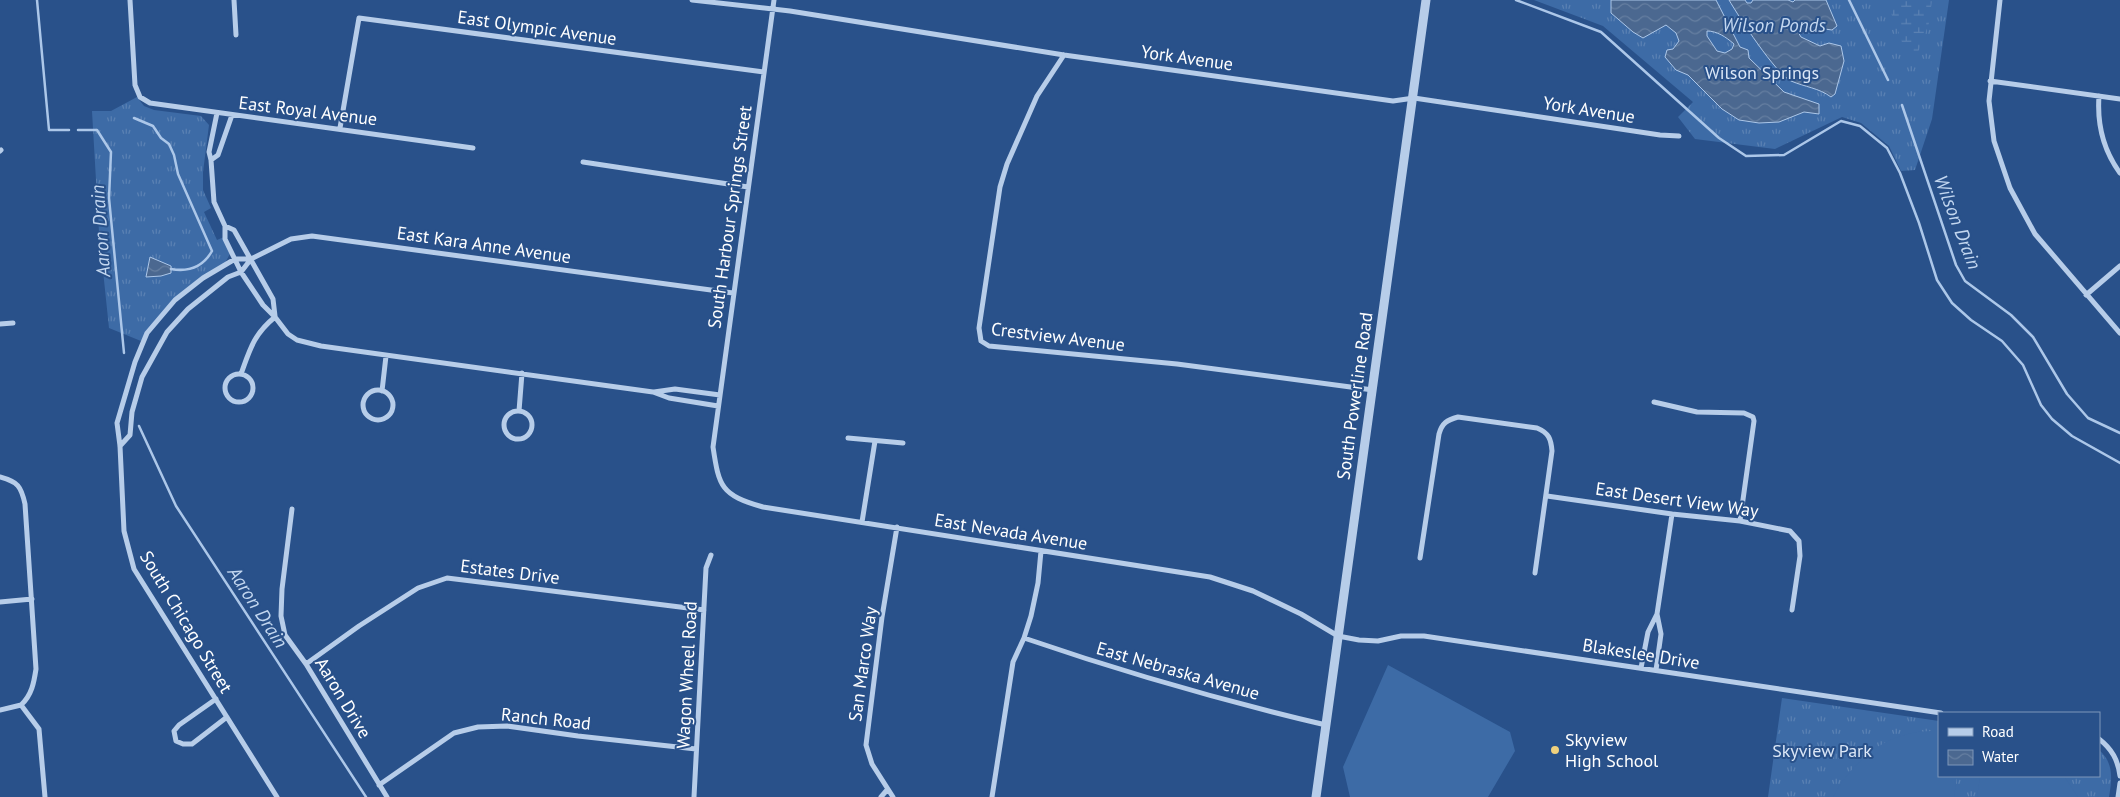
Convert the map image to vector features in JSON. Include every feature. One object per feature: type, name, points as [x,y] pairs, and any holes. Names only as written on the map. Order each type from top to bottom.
[{"type":"street","name":"East Royal Avenue","points":[[130,0],[135,85],[140,97],[150,103],[473,148]]},
{"type":"street","points":[[234,0],[236,35]]},
{"type":"street","name":"York Avenue","points":[[692,0],[773,9],[1064,55],[1392,100],[1414,98],[1679,136]]},
{"type":"street","name":"South Harbour Springs Street","points":[[714,439],[774,0]]},
{"type":"street","name":"South Powerline Road","points":[[1316,797],[1374,390],[1426,0]]},
{"type":"street","points":[[2000,0],[1989,101],[1994,141],[2010,188],[2035,234],[2120,333]]},
{"type":"street","name":"East Olympic Avenue","points":[[340,128],[359,18],[764,72]]},
{"type":"street","name":"Crestview Avenue","points":[[1064,55],[1037,96],[1007,164],[979,328],[981,341],[989,346],[1176,364],[1374,390]]},
{"type":"street","points":[[1990,81],[2120,98]]},
{"type":"street","points":[[2099,96],[2098,117],[2101,134],[2112,163],[2120,173]]},
{"type":"street","points":[[217,113],[208,152],[211,160],[214,202],[225,226],[225,239],[241,272],[263,305],[275,316],[288,334],[297,340],[321,346],[386,356],[653,392],[669,398],[718,406]]},
{"type":"street","points":[[211,160],[218,155],[232,115]]},
{"type":"street","points":[[583,162],[748,187]]},
{"type":"street","points":[[225,226],[234,230],[251,259],[272,298],[275,316]]},
{"type":"street","name":"East Kara Anne Avenue","points":[[235,259],[251,259],[291,239],[312,236],[733,293]]},
{"type":"street","name":"South Chicago Street","points":[[235,259],[203,278],[175,300],[147,333],[135,362],[117,423],[120,446],[124,531],[134,569],[277,797]]},
{"type":"street","name":"South Chicago Street","points":[[120,446],[130,435],[132,412],[142,377],[167,332],[188,309],[228,277],[241,272],[251,259]]},
{"type":"street","points":[[2086,295],[2120,266]]},
{"type":"street","points":[[240,374],[253,341],[262,327],[275,316]]},
{"type":"street","points":[[0,324],[13,323]]},
{"type":"street","points":[[382,391],[386,356]]},
{"type":"street","points":[[240,374],[250,379],[254,389],[249,399],[238,402],[229,397],[225,387],[230,377],[240,374]]},
{"type":"street","points":[[519,411],[522,374]]},
{"type":"street","points":[[653,392],[675,389],[720,395]]},
{"type":"street","points":[[382,391],[390,396],[393,406],[389,415],[385,418],[375,419],[370,417],[364,409],[365,399],[372,392],[382,391]]},
{"type":"street","points":[[1654,402],[1697,412],[1744,413],[1753,416],[1753,430],[1740,521]]},
{"type":"street","points":[[519,411],[529,416],[532,427],[526,436],[516,439],[506,433],[504,423],[509,414],[519,411]]},
{"type":"street","points":[[1420,558],[1431,479],[1442,425],[1449,419],[1458,417],[1537,428],[1545,431],[1551,438],[1552,451],[1547,496],[1535,573]]},
{"type":"street","points":[[848,438],[903,443]]},
{"type":"street","name":"East Nevada Avenue","points":[[714,439],[713,446],[718,477],[726,490],[740,501],[763,507],[897,527],[1041,552],[1210,577],[1252,591],[1301,614],[1338,636]]},
{"type":"street","points":[[862,522],[874,441]]},
{"type":"street","points":[[0,478],[12,481],[21,490],[25,504],[36,669],[34,686],[26,701],[21,705],[0,710]]},
{"type":"street","name":"East Desert View Way","points":[[1547,496],[1672,514],[1740,521],[1790,531],[1799,541],[1800,556],[1792,610]]},
{"type":"street","name":"Aaron Drive","points":[[292,509],[281,616],[285,634],[306,664],[387,797]]},
{"type":"street","points":[[1641,668],[1648,632],[1657,614],[1672,514]]},
{"type":"street","name":"San Marco Way","points":[[893,797],[872,764],[866,745],[882,617],[897,527]]},
{"type":"street","points":[[992,797],[1013,662],[1024,638],[1038,583],[1041,552]]},
{"type":"street","name":"Wagon Wheel Road","points":[[694,797],[706,568],[710,556]]},
{"type":"street","name":"Estates Drive","points":[[306,664],[359,626],[418,588],[447,578],[704,610]]},
{"type":"street","points":[[0,602],[32,599]]},
{"type":"street","points":[[1656,670],[1661,634],[1657,614]]},
{"type":"street","name":"Blakeslee Drive","points":[[1338,636],[1378,641],[1401,636],[1424,636],[1938,713]]},
{"type":"street","name":"East Nebraska Avenue","points":[[1024,638],[1109,667],[1260,709],[1326,725]]},
{"type":"street","points":[[216,699],[179,724],[174,731],[176,740],[183,744],[192,744],[228,717]]},
{"type":"street","points":[[21,705],[39,729],[45,797]]},
{"type":"street","name":"Ranch Road","points":[[379,785],[454,732],[478,726],[507,726],[696,749]]},
{"type":"street","points":[[2100,740],[2113,754],[2119,765],[2120,776]]},
{"type":"street","points":[[2118,797],[2120,783]]},
{"type":"street","points":[[881,797],[887,790]]},
{"type":"green space","name":"Wilson Springs","points":[[1534,0],[1949,0],[1932,119],[1915,170],[1901,171],[1889,146],[1861,123],[1842,117],[1775,149],[1695,139],[1678,117],[1693,102],[1603,26]]},
{"type":"green space","points":[[1886,0],[1932,0],[1929,23],[1917,55],[1903,45]]},
{"type":"green space","points":[[137,97],[144,106],[154,110],[201,116],[209,125],[203,172],[203,190],[211,208],[204,212],[217,240],[224,237],[231,252],[225,263],[181,293],[141,341],[109,328],[99,232],[92,111],[111,111]]},
{"type":"green space","points":[[1388,665],[1510,732],[1515,751],[1488,797],[1350,797],[1343,767]]},
{"type":"green space","name":"Skyview Park","points":[[1782,698],[1938,721],[1938,777],[2100,777],[2100,751],[2107,760],[2111,772],[2109,797],[1768,797]]},
{"type":"green space","points":[[1924,731],[1938,731],[1938,777],[1957,777],[1954,797],[1833,797],[1846,776],[1874,750],[1896,738]]},
{"type":"green space","points":[[1980,777],[2065,777],[2078,797],[1977,797]]},
{"type":"water","name":"Wilson Ponds","points":[[1611,0],[1716,0],[1740,47],[1748,50],[1749,58],[1784,92],[1819,104],[1819,114],[1804,112],[1779,122],[1759,123],[1739,120],[1722,109],[1688,75],[1676,70],[1665,57],[1667,50],[1673,49],[1679,41],[1676,33],[1666,25],[1643,38],[1611,13]],"holes":[[[1707,31],[1714,32],[1731,41],[1734,44],[1732,49],[1725,53],[1717,51],[1707,36]]]},
{"type":"water","name":"Wilson Ponds","points":[[1729,0],[1745,0],[1747,3],[1751,3],[1753,0],[1788,0],[1793,2],[1795,0],[1826,0],[1837,26],[1832,30],[1802,26],[1798,32],[1801,37],[1820,46],[1829,43],[1841,46],[1844,61],[1835,94],[1831,97],[1791,81],[1784,76],[1758,44]]},
{"type":"water","points":[[150,257],[171,266],[171,273],[146,277]]},
{"type":"waterway","name":"Aaron Drain","points":[[37,0],[49,130],[69,130]]},
{"type":"waterway","points":[[1516,0],[1601,32],[1719,138],[1746,156],[1784,155],[1841,121],[1860,126],[1887,148],[1900,173],[1919,223],[1937,280],[1952,303],[1971,320],[2002,341],[2023,365],[2041,405],[2052,419],[2072,436],[2120,463]]},
{"type":"waterway","name":"Wilson Drain","points":[[1849,0],[1888,80]]},
{"type":"waterway","name":"Wilson Drain","points":[[1902,105],[1956,265],[1965,281],[2011,315],[2033,337],[2067,394],[2088,418],[2120,433]]},
{"type":"waterway","points":[[134,118],[153,126],[161,138],[169,144],[174,155],[178,174],[212,251],[200,265],[183,270],[171,269]]},
{"type":"waterway","name":"Aaron Drain","points":[[78,130],[97,130],[111,152],[109,198],[124,353]]},
{"type":"waterway","name":"Aaron Drain","points":[[139,426],[176,506],[366,797]]},
{"type":"place","name":"Skyview High School","points":[[1555,750]]}]
